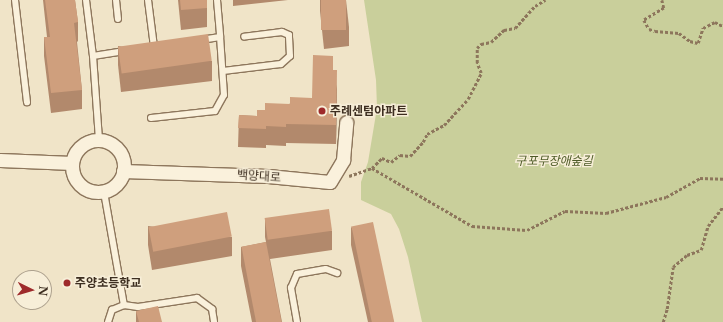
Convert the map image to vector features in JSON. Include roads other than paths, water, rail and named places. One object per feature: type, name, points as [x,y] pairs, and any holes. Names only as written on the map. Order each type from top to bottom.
[{"type":"street","name":"백양대로","points":[[123,171],[268,176],[330,182],[343,160],[346,122]]},
{"type":"street","points":[[99,140],[108,142],[115,147],[121,154],[124,162],[123,171],[116,185],[104,192],[87,190],[80,186],[74,175],[72,163],[74,156],[84,144],[99,140]]},
{"type":"street","points":[[0,160],[72,163]]},
{"type":"lane","points":[[15,0],[27,102]]},
{"type":"lane","points":[[86,0],[93,56],[99,140]]},
{"type":"lane","points":[[116,0],[118,19]]},
{"type":"lane","points":[[148,0],[151,47],[161,46]]},
{"type":"lane","points":[[151,118],[215,111],[224,95],[217,0]]},
{"type":"lane","points":[[222,71],[281,64],[290,56],[289,35],[282,32],[244,37]]},
{"type":"lane","points":[[198,40],[220,37]]},
{"type":"lane","points":[[93,56],[135,50]]},
{"type":"lane","points":[[104,192],[124,305]]},
{"type":"lane","points":[[297,322],[291,288],[296,274],[326,269],[337,272]]},
{"type":"lane","points":[[108,322],[112,310],[124,305],[138,307],[197,298],[212,309],[214,322]]},
{"type":"place","name":"주례센텀아파트","points":[[322,111]]},
{"type":"place","name":"주양초등학교","points":[[67,283]]},
{"type":"park label","name":"구포무장애숲길","points":[[554,161]]}]
